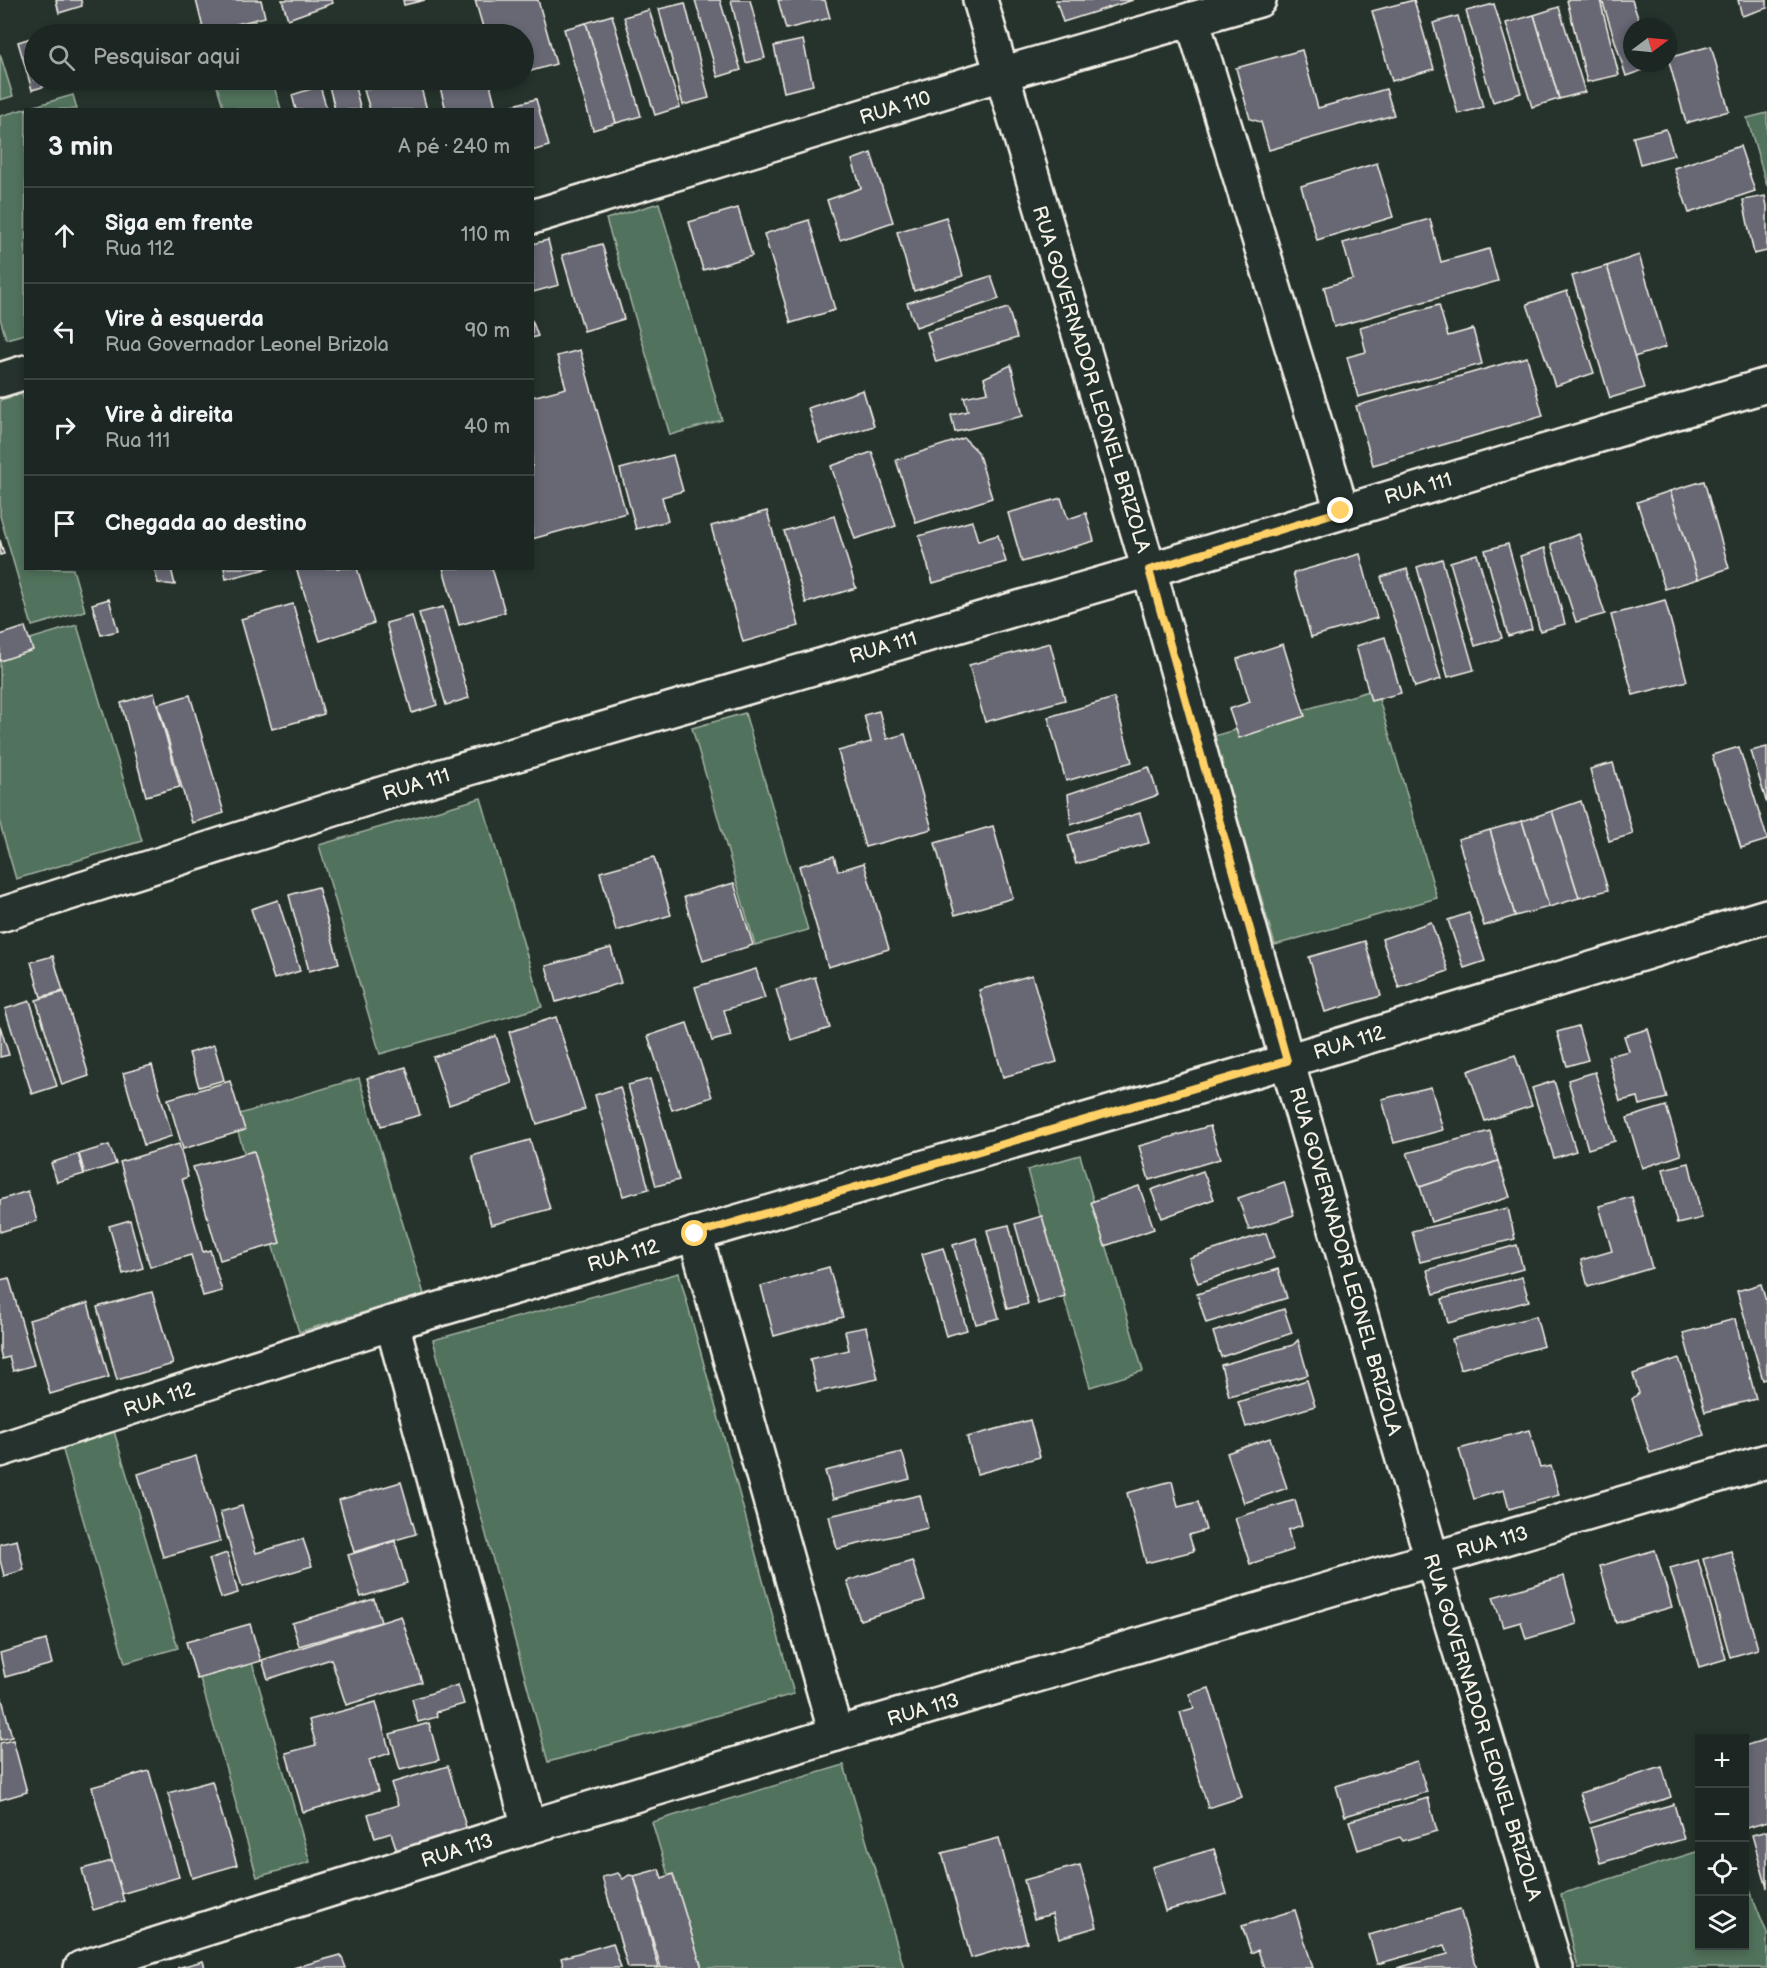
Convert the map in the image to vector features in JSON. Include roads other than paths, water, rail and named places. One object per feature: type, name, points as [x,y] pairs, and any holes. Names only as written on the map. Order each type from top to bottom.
[{"type":"street","name":"RUA GOVERNADOR LEONEL BRIZOLA","points":[[980,0],[1149,570],[1287,1061],[1432,1559],[1556,1968]]},
{"type":"street","name":"RUA 110","points":[[534,216],[1001,74],[1259,0]]},
{"type":"street","points":[[1192,19],[1341,511]]},
{"type":"street","points":[[0,380],[24,373]]},
{"type":"street","name":"RUA 111","points":[[0,915],[394,790],[1149,570],[1767,385]]},
{"type":"street","name":"RUA 112","points":[[0,1450],[392,1323],[1287,1061],[1767,916]]},
{"type":"street","points":[[695,1234],[836,1734]]},
{"type":"street","points":[[392,1323],[529,1827]]},
{"type":"street","name":"RUA 113","points":[[81,1968],[529,1827],[836,1734],[1767,1461]]}]
